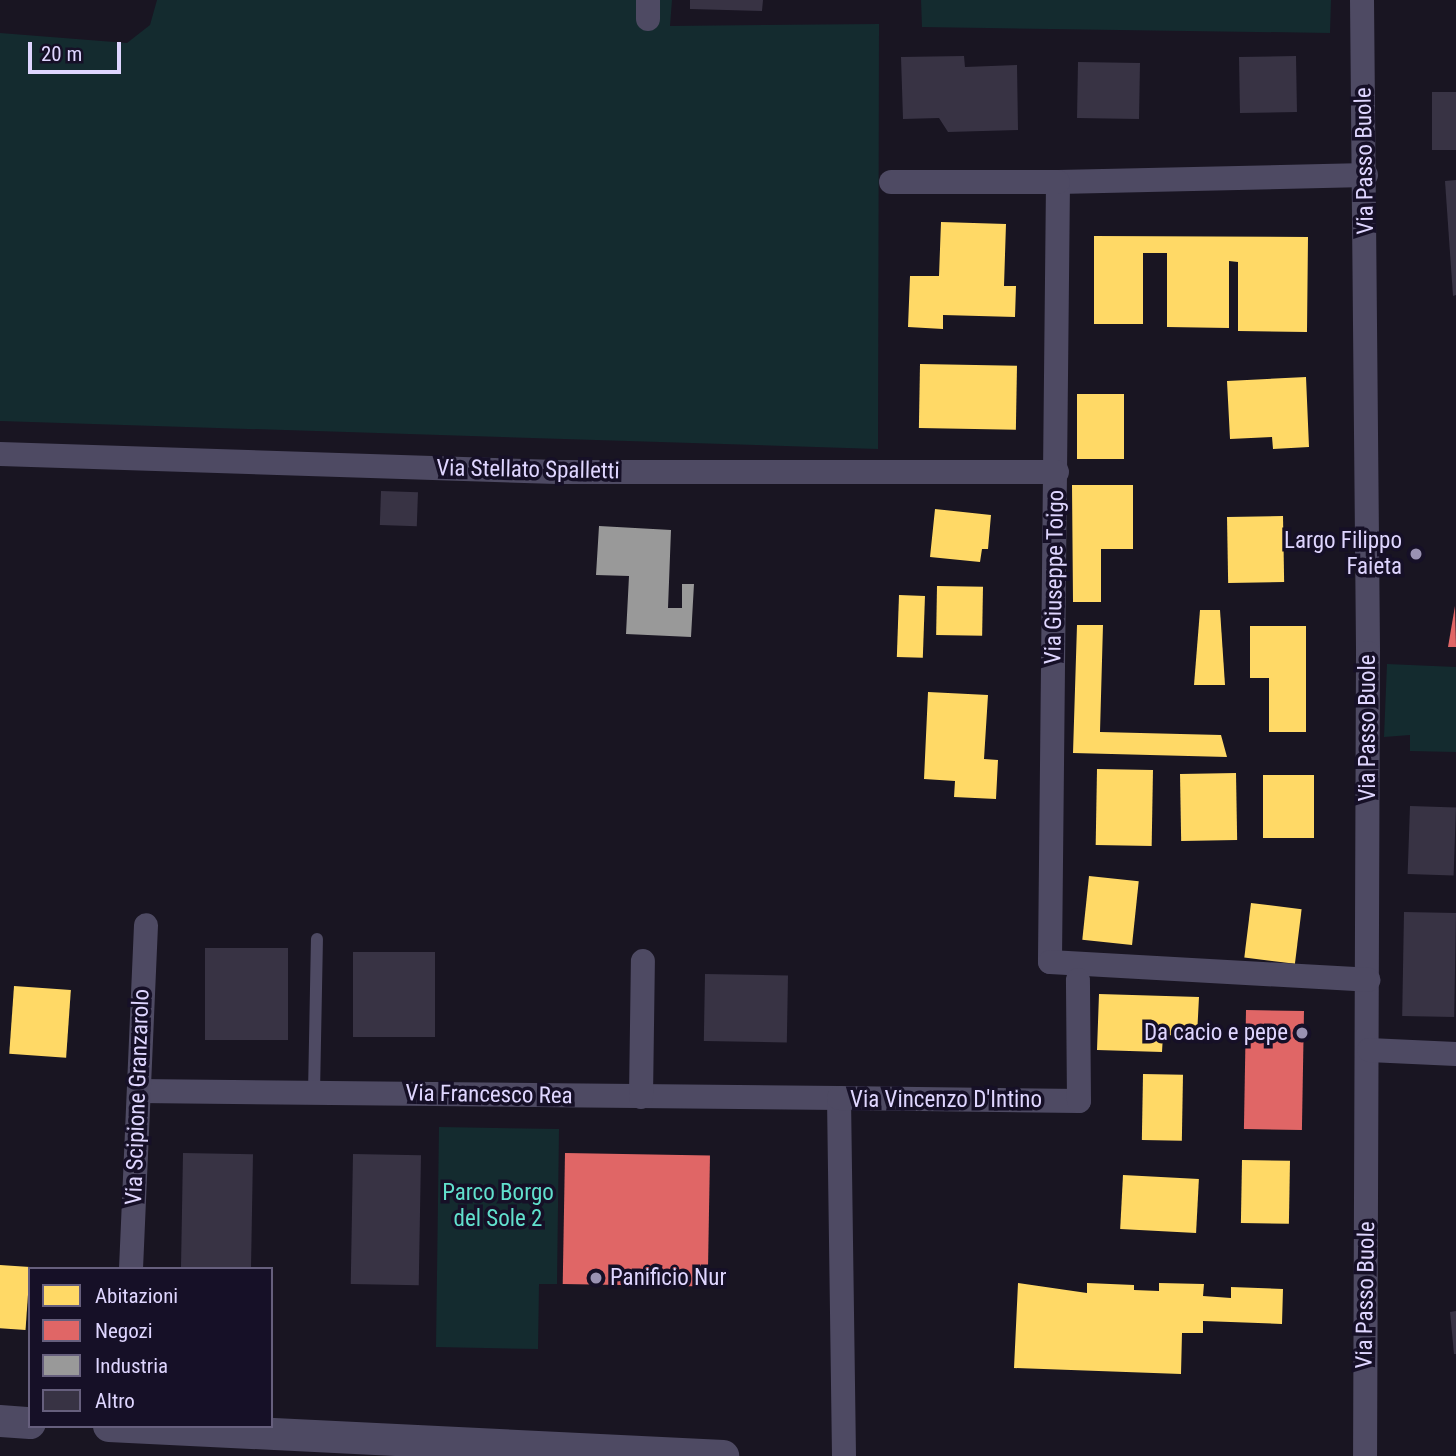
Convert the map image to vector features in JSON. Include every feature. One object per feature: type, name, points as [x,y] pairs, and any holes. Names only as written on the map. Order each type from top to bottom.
[{"type":"street","name":"Via Passo Buole","points":[[1362,0],[1367,175],[1368,1050],[1365,1456]]},
{"type":"street","points":[[891,182],[1058,182],[1367,175]]},
{"type":"street","name":"Via Giuseppe Toigo","points":[[1058,182],[1051,962],[1368,980]]},
{"type":"street","name":"Via Stellato Spalletti","points":[[0,454],[557,472],[1057,472]]},
{"type":"street","name":"Via Scipione Granzarolo","points":[[131,1267],[146,925]]},
{"type":"street","points":[[641,1097],[643,961]]},
{"type":"street","name":"Via Vincenzo D'Intino","points":[[844,1456],[839,1098],[1079,1101],[1078,980]]},
{"type":"street","points":[[1368,1050],[1456,1054]]},
{"type":"street","name":"Via Francesco Rea","points":[[139,1091],[839,1098]]},
{"type":"street","points":[[0,1421],[28,1423]]},
{"type":"street","points":[[135,1428],[352,1447],[723,1456]]},
{"type":"lane","points":[[314,1093],[317,939]]},
{"type":"green space","points":[[157,0],[672,0],[670,26],[879,24],[878,449],[0,421],[0,33],[127,43],[150,25]]},
{"type":"green space","points":[[921,0],[1331,0],[1330,33],[922,27]]},
{"type":"green space","points":[[1387,664],[1456,667],[1456,752],[1410,751],[1410,735],[1384,737]]},
{"type":"green space","name":"Parco Borgo del Sole 2","points":[[439,1127],[559,1129],[557,1284],[539,1284],[538,1349],[436,1347]]},
{"type":"building: Abitazioni","points":[[941,222],[1006,224],[1004,286],[1016,286],[1015,317],[943,315],[943,329],[908,327],[910,276],[939,276]]},
{"type":"building: Abitazioni","points":[[1094,236],[1308,237],[1307,332],[1238,331],[1238,262],[1229,261],[1229,328],[1167,327],[1167,253],[1143,253],[1143,324],[1094,324]]},
{"type":"building: Abitazioni","points":[[920,364],[1017,366],[1016,430],[919,428]]},
{"type":"building: Abitazioni","points":[[1306,377],[1309,447],[1273,449],[1272,437],[1230,439],[1227,381]]},
{"type":"building: Abitazioni","points":[[1077,394],[1124,394],[1124,459],[1077,459]]},
{"type":"building: Abitazioni","points":[[1072,485],[1133,485],[1133,549],[1101,549],[1101,602],[1073,602]]},
{"type":"building: Abitazioni","points":[[935,509],[991,515],[988,549],[982,549],[980,562],[930,557]]},
{"type":"building: Abitazioni","points":[[1283,516],[1284,582],[1228,583],[1227,517]]},
{"type":"building: Abitazioni","points":[[937,586],[983,587],[982,636],[936,635]]},
{"type":"building: Abitazioni","points":[[899,595],[925,596],[923,658],[897,657]]},
{"type":"building: Abitazioni","points":[[1200,610],[1220,610],[1225,685],[1194,685]]},
{"type":"building: Abitazioni","points":[[1077,625],[1103,625],[1100,732],[1221,735],[1227,757],[1073,753]]},
{"type":"building: Abitazioni","points":[[1250,626],[1306,626],[1306,732],[1269,732],[1269,678],[1250,678]]},
{"type":"building: Abitazioni","points":[[928,692],[988,695],[984,759],[998,760],[996,799],[954,797],[955,781],[924,779]]},
{"type":"building: Abitazioni","points":[[1097,769],[1153,770],[1152,846],[1096,845]]},
{"type":"building: Abitazioni","points":[[1236,773],[1237,840],[1181,841],[1180,774]]},
{"type":"building: Abitazioni","points":[[1263,775],[1314,775],[1314,838],[1263,838]]},
{"type":"building: Abitazioni","points":[[1089,876],[1139,881],[1132,945],[1082,940]]},
{"type":"building: Abitazioni","points":[[1251,903],[1302,909],[1295,964],[1244,958]]},
{"type":"building: Abitazioni","points":[[14,986],[71,990],[66,1058],[9,1054]]},
{"type":"building: Abitazioni","points":[[1099,994],[1199,997],[1197,1036],[1163,1035],[1162,1052],[1097,1050]]},
{"type":"building: Abitazioni","points":[[1143,1074],[1183,1075],[1182,1141],[1142,1140]]},
{"type":"building: Abitazioni","points":[[1242,1160],[1290,1161],[1289,1224],[1241,1223]]},
{"type":"building: Abitazioni","points":[[1123,1175],[1199,1179],[1196,1233],[1120,1229]]},
{"type":"building: Abitazioni","points":[[0,1265],[29,1267],[26,1330],[0,1328]]},
{"type":"building: Abitazioni","points":[[1018,1283],[1087,1293],[1087,1283],[1134,1285],[1134,1290],[1159,1291],[1159,1283],[1204,1284],[1203,1296],[1231,1298],[1231,1287],[1283,1289],[1282,1324],[1203,1321],[1203,1333],[1182,1333],[1181,1374],[1014,1368]]},
{"type":"building: Negozi","points":[[1455,606],[1456,647],[1448,647]]},
{"type":"building: Negozi","points":[[1246,1010],[1304,1011],[1302,1130],[1244,1129]]},
{"type":"building: Negozi","points":[[565,1153],[710,1156],[708,1287],[563,1284]]},
{"type":"building: Industria","points":[[599,526],[671,530],[668,608],[682,608],[682,584],[694,584],[691,637],[626,634],[629,576],[596,575]]},
{"type":"building: Altro","points":[[690,0],[763,0],[762,11],[690,9]]},
{"type":"building: Altro","points":[[964,56],[965,67],[1017,65],[1018,130],[948,132],[939,118],[903,119],[901,57]]},
{"type":"building: Altro","points":[[1296,56],[1297,112],[1240,113],[1239,57]]},
{"type":"building: Altro","points":[[1078,62],[1140,63],[1139,119],[1077,118]]},
{"type":"building: Altro","points":[[1432,92],[1456,92],[1456,150],[1432,150]]},
{"type":"building: Altro","points":[[1456,180],[1456,295],[1453,296],[1445,181]]},
{"type":"building: Altro","points":[[381,491],[418,492],[417,526],[380,525]]},
{"type":"building: Altro","points":[[1410,806],[1456,808],[1454,876],[1408,874]]},
{"type":"building: Altro","points":[[1404,912],[1456,913],[1454,1017],[1402,1016]]},
{"type":"building: Altro","points":[[205,948],[288,948],[288,1040],[205,1040]]},
{"type":"building: Altro","points":[[353,952],[435,952],[435,1037],[353,1037]]},
{"type":"building: Altro","points":[[705,974],[788,975],[787,1042],[704,1041]]},
{"type":"building: Altro","points":[[183,1153],[253,1154],[251,1267],[181,1267]]},
{"type":"building: Altro","points":[[353,1154],[421,1155],[419,1285],[351,1284]]},
{"type":"building: Altro","points":[[1456,1311],[1456,1354],[1454,1354],[1450,1312]]},
{"type":"place","name":"Largo Filippo Faieta","points":[[1416,554]]},
{"type":"place","name":"Da cacio e pepe","points":[[1302,1033]]},
{"type":"place","name":"Panificio Nur","points":[[596,1278]]}]
